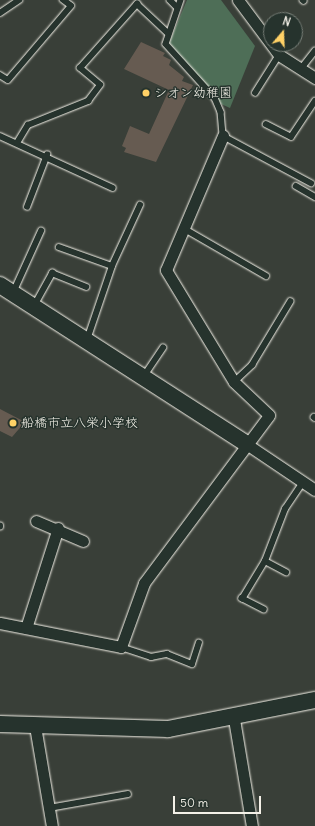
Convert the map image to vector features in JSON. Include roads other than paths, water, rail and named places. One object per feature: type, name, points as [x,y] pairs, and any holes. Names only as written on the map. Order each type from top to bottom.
[{"type":"street","points":[[238,0],[280,55],[300,71],[315,78]]},
{"type":"street","points":[[0,622],[121,647],[144,583],[245,443],[269,415],[234,382],[168,276],[166,270],[223,136]]},
{"type":"street","points":[[6,289],[245,443],[315,490]]},
{"type":"street","points":[[36,521],[58,528],[83,541]]},
{"type":"street","points":[[26,628],[58,528]]},
{"type":"street","points":[[0,724],[153,730],[234,719],[315,700]]},
{"type":"street","points":[[234,719],[252,826]]},
{"type":"street","points":[[35,726],[52,826]]},
{"type":"lane","points":[[0,13],[19,0]]},
{"type":"lane","points":[[0,75],[8,80],[71,6],[63,0]]},
{"type":"lane","points":[[170,0],[177,7]]},
{"type":"lane","points":[[181,0],[168,33],[166,44],[219,106],[223,136],[311,183]]},
{"type":"lane","points":[[17,143],[28,125],[88,101],[100,85],[80,68],[137,4],[168,33]]},
{"type":"lane","points":[[300,71],[315,51]]},
{"type":"lane","points":[[256,93],[280,55]]},
{"type":"lane","points":[[266,124],[291,137],[315,101]]},
{"type":"lane","points":[[0,136],[47,155],[113,188]]},
{"type":"lane","points":[[27,207],[47,155]]},
{"type":"lane","points":[[296,186],[315,197]]},
{"type":"lane","points":[[87,341],[112,266],[140,205]]},
{"type":"lane","points":[[183,228],[266,276]]},
{"type":"lane","points":[[6,289],[41,231]]},
{"type":"lane","points":[[59,246],[112,266]]},
{"type":"lane","points":[[34,307],[52,273],[86,287]]},
{"type":"lane","points":[[234,382],[252,365],[290,302]]},
{"type":"lane","points":[[143,377],[163,348]]},
{"type":"lane","points":[[264,610],[242,599],[265,561],[274,534],[303,482]]},
{"type":"lane","points":[[265,561],[286,572]]},
{"type":"lane","points":[[121,647],[151,656],[167,654],[192,664],[199,643]]},
{"type":"lane","points":[[49,808],[128,794]]},
{"type":"place","name":"シオン幼稚園","points":[[146,93]]},
{"type":"place","name":"船橋市立八栄小学校","points":[[13,423]]}]
